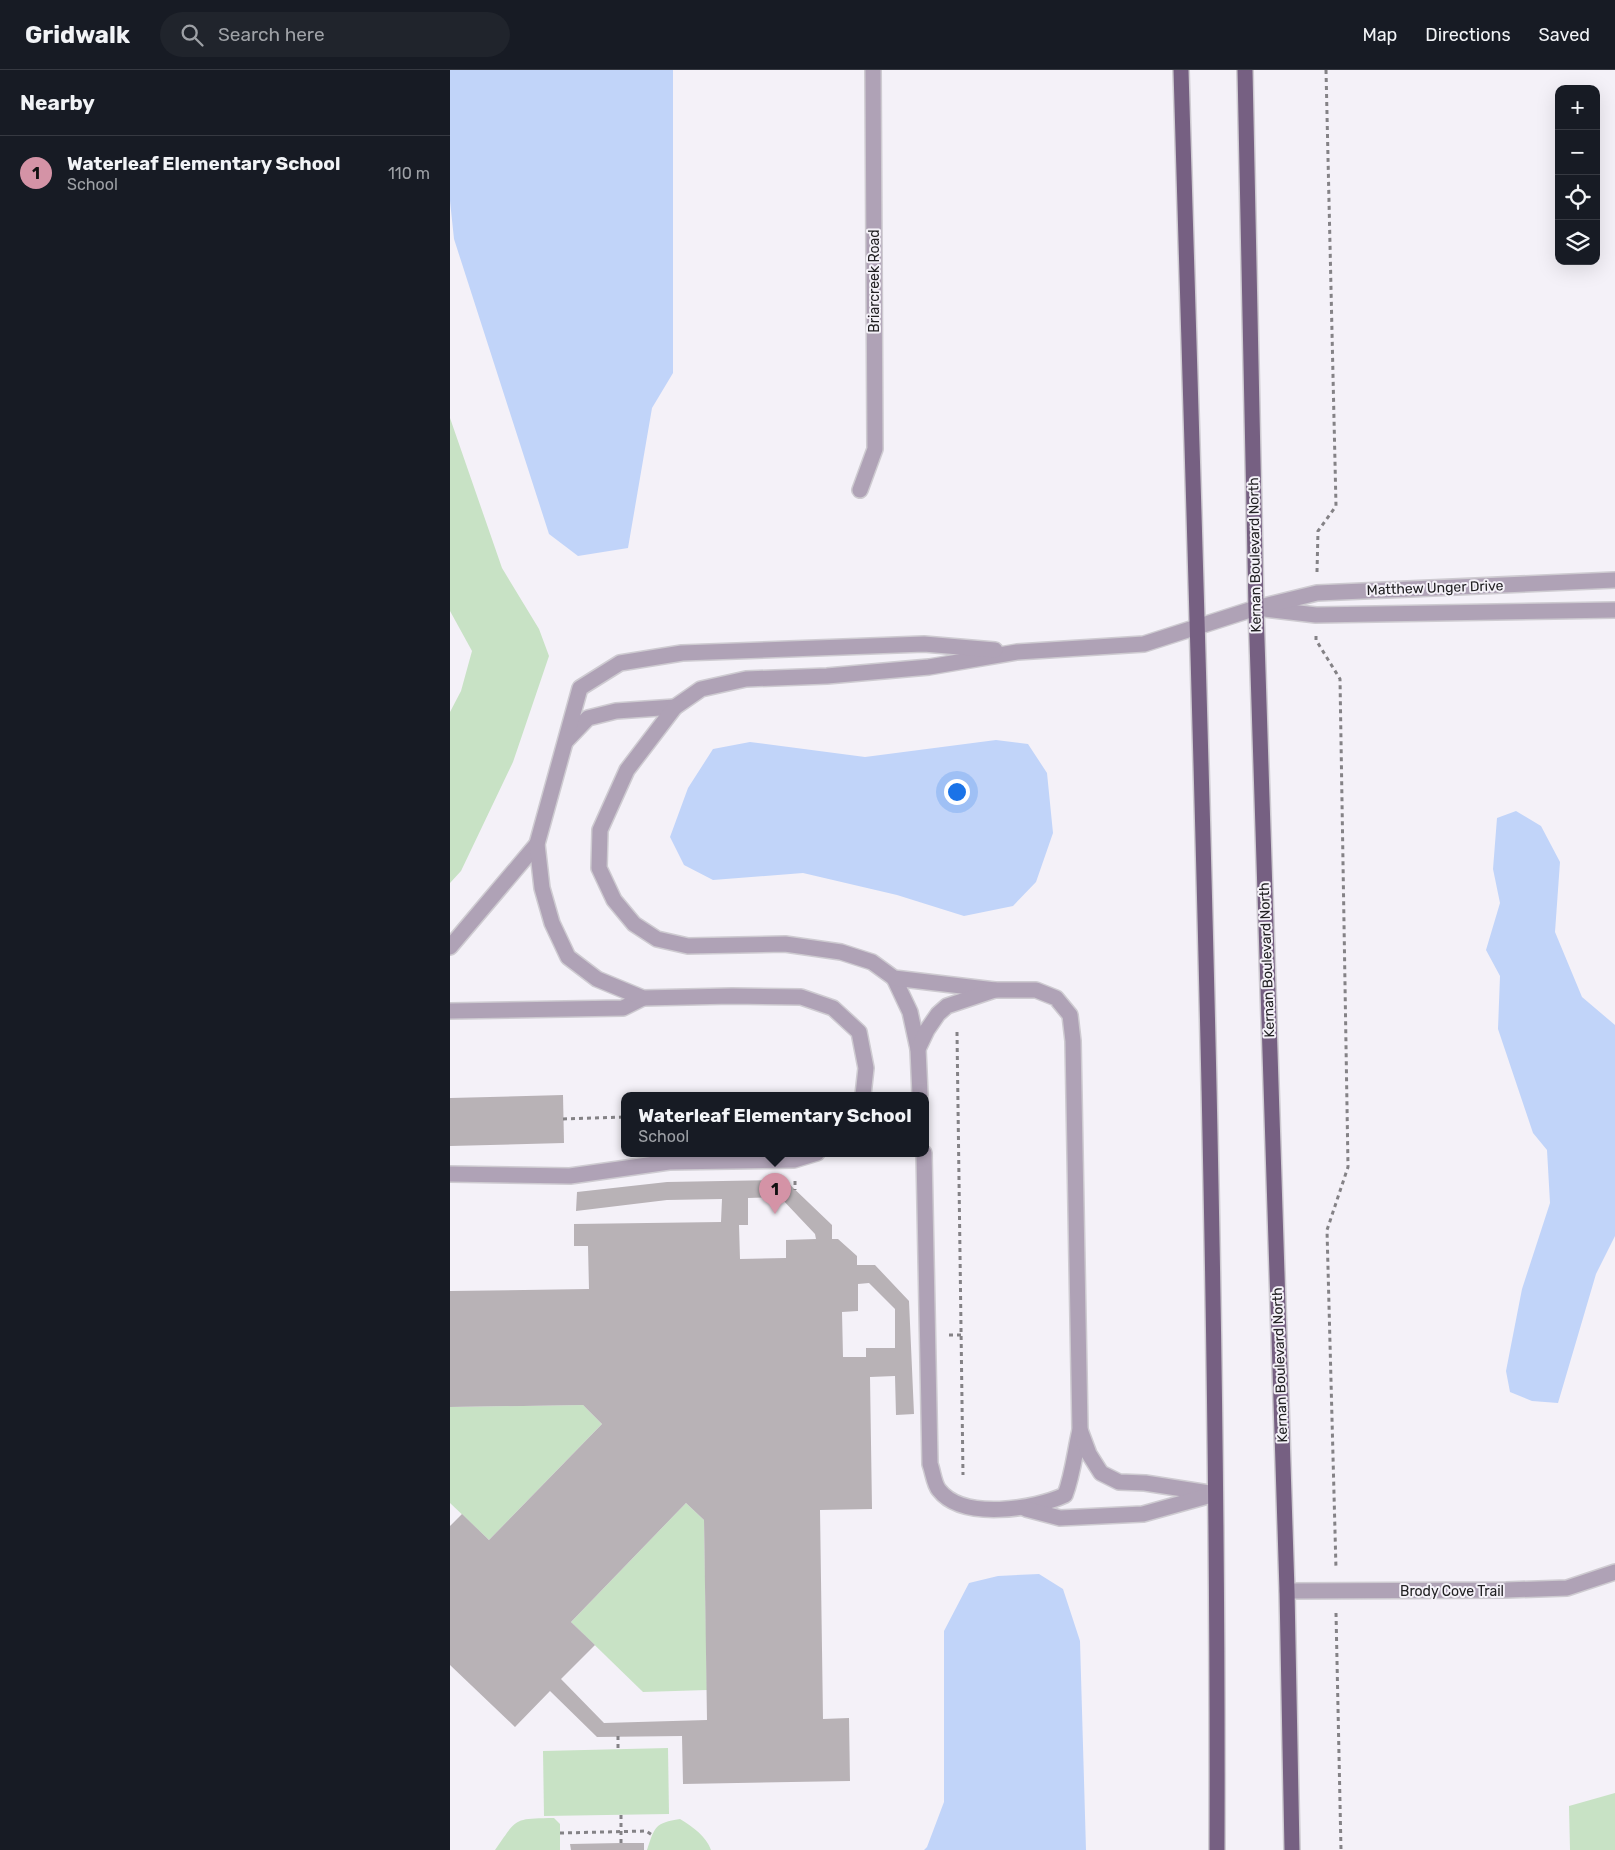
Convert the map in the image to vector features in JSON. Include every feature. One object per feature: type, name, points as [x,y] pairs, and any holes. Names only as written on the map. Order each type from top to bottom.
[{"type":"main road","points":[[1181,70],[1208,1050],[1218,1618],[1217,1850]]},
{"type":"main road","name":"Kernan Boulevard North","points":[[1245,70],[1256,608],[1287,1591],[1292,1850]]},
{"type":"street","name":"Briarcreek Road","points":[[860,490],[875,449],[874,70]]},
{"type":"street","name":"Matthew Unger Drive","points":[[1017,652],[1144,644],[1256,608],[1317,593],[1615,580]]},
{"type":"street","name":"Matthew Unger Drive","points":[[1256,608],[1316,615],[1615,610]]},
{"type":"street","points":[[863,1092],[866,1068],[859,1032],[833,1008],[801,997],[644,998],[597,979],[568,957],[552,923],[542,888],[537,844],[580,688],[620,663],[682,653],[924,644],[1017,652]]},
{"type":"street","points":[[920,1092],[918,1049],[910,1012],[894,978],[872,962],[841,952],[785,944],[688,946],[657,939],[634,924],[614,900],[599,868],[600,830],[627,770],[675,707],[701,689],[746,679],[827,676],[929,667],[1017,652]]},
{"type":"street","points":[[564,744],[588,718],[616,711],[675,707]]},
{"type":"street","points":[[450,947],[537,844]]},
{"type":"street","points":[[894,978],[995,990],[1036,990],[1056,998],[1070,1015],[1073,1051],[1080,1430],[1072,1464],[1071,1480],[1065,1494],[1050,1502],[1023,1508],[977,1508],[952,1501],[938,1489],[930,1464],[924,1157]]},
{"type":"street","points":[[918,1049],[926,1030],[938,1014],[947,1006],[995,990]]},
{"type":"street","points":[[450,1011],[623,1008],[644,998]]},
{"type":"street","points":[[450,1174],[570,1176],[669,1162],[794,1160],[804,1157]]},
{"type":"street","points":[[1080,1430],[1089,1454],[1101,1473],[1119,1482],[1215,1494]]},
{"type":"street","points":[[1023,1508],[1060,1518],[1143,1514],[1215,1494]]},
{"type":"street","name":"Brody Cove Trail","points":[[1287,1591],[1566,1588],[1615,1572]]},
{"type":"path","points":[[1317,593],[1318,532],[1336,506],[1326,70]]},
{"type":"path","points":[[1316,615],[1316,640],[1340,679],[1348,1167],[1327,1230],[1341,1850]]},
{"type":"path","points":[[957,1032],[963,1475]]},
{"type":"path","points":[[563,1119],[621,1117]]},
{"type":"path","points":[[618,1736],[618,1749]]},
{"type":"path","points":[[620,1815],[621,1844]]},
{"type":"path","points":[[560,1833],[646,1831],[652,1835]]},
{"type":"green space","points":[[450,418],[502,568],[539,629],[549,656],[513,762],[461,871],[450,883],[450,712],[461,691],[472,651],[450,611]]},
{"type":"green space","points":[[583,1405],[602,1424],[489,1540],[450,1503],[450,1407]]},
{"type":"green space","points":[[686,1503],[704,1520],[707,1690],[643,1692],[571,1622]]},
{"type":"green space","points":[[668,1748],[669,1814],[544,1816],[543,1751]]},
{"type":"green space","points":[[1615,1793],[1615,1850],[1570,1850],[1569,1806]]},
{"type":"green space","points":[[554,1818],[560,1824],[560,1850],[495,1850],[508,1831],[518,1822],[531,1819]]},
{"type":"green space","points":[[680,1819],[702,1836],[711,1850],[647,1850],[657,1827],[665,1822]]},
{"type":"water","points":[[450,70],[673,70],[673,373],[652,408],[628,548],[578,556],[549,534],[454,239],[450,201]]},
{"type":"water","points":[[996,740],[1028,744],[1047,773],[1053,833],[1036,882],[1013,906],[964,916],[897,895],[803,873],[713,880],[684,865],[670,837],[688,788],[713,749],[750,742],[865,757]]},
{"type":"water","points":[[1516,811],[1541,826],[1560,862],[1555,932],[1582,997],[1615,1025],[1615,1236],[1596,1274],[1558,1403],[1532,1401],[1510,1392],[1506,1371],[1522,1289],[1550,1203],[1547,1150],[1533,1133],[1498,1029],[1500,976],[1486,950],[1500,903],[1493,869],[1497,818]]},
{"type":"water","points":[[1039,1574],[1063,1589],[1080,1641],[1086,1850],[924,1850],[927,1847],[944,1802],[944,1631],[969,1583],[998,1576]]},
{"type":"building","points":[[563,1095],[564,1143],[450,1146],[450,1098]]},
{"type":"building","points":[[785,1180],[832,1225],[832,1239],[838,1239],[857,1256],[857,1265],[875,1265],[909,1301],[914,1414],[896,1415],[895,1376],[870,1377],[872,1509],[820,1510],[823,1719],[849,1718],[850,1781],[683,1784],[682,1736],[597,1737],[550,1691],[515,1727],[450,1665],[450,1526],[462,1514],[489,1540],[602,1424],[583,1405],[450,1407],[450,1291],[589,1289],[588,1246],[574,1246],[574,1224],[721,1222],[722,1199],[667,1200],[576,1211],[577,1192],[667,1182]],"holes":[[[780,1197],[815,1234],[816,1239],[786,1240],[786,1258],[740,1259],[739,1225],[748,1225],[748,1198]],[[869,1283],[895,1309],[895,1348],[866,1348],[866,1357],[843,1357],[842,1312],[858,1311],[858,1284]],[[686,1503],[704,1520],[707,1720],[604,1723],[561,1679],[595,1645],[571,1622]]]},
{"type":"building","points":[[644,1843],[644,1850],[571,1850],[570,1844]]},
{"type":"place","name":"Waterleaf Elementary School","points":[[775,1214]]}]
